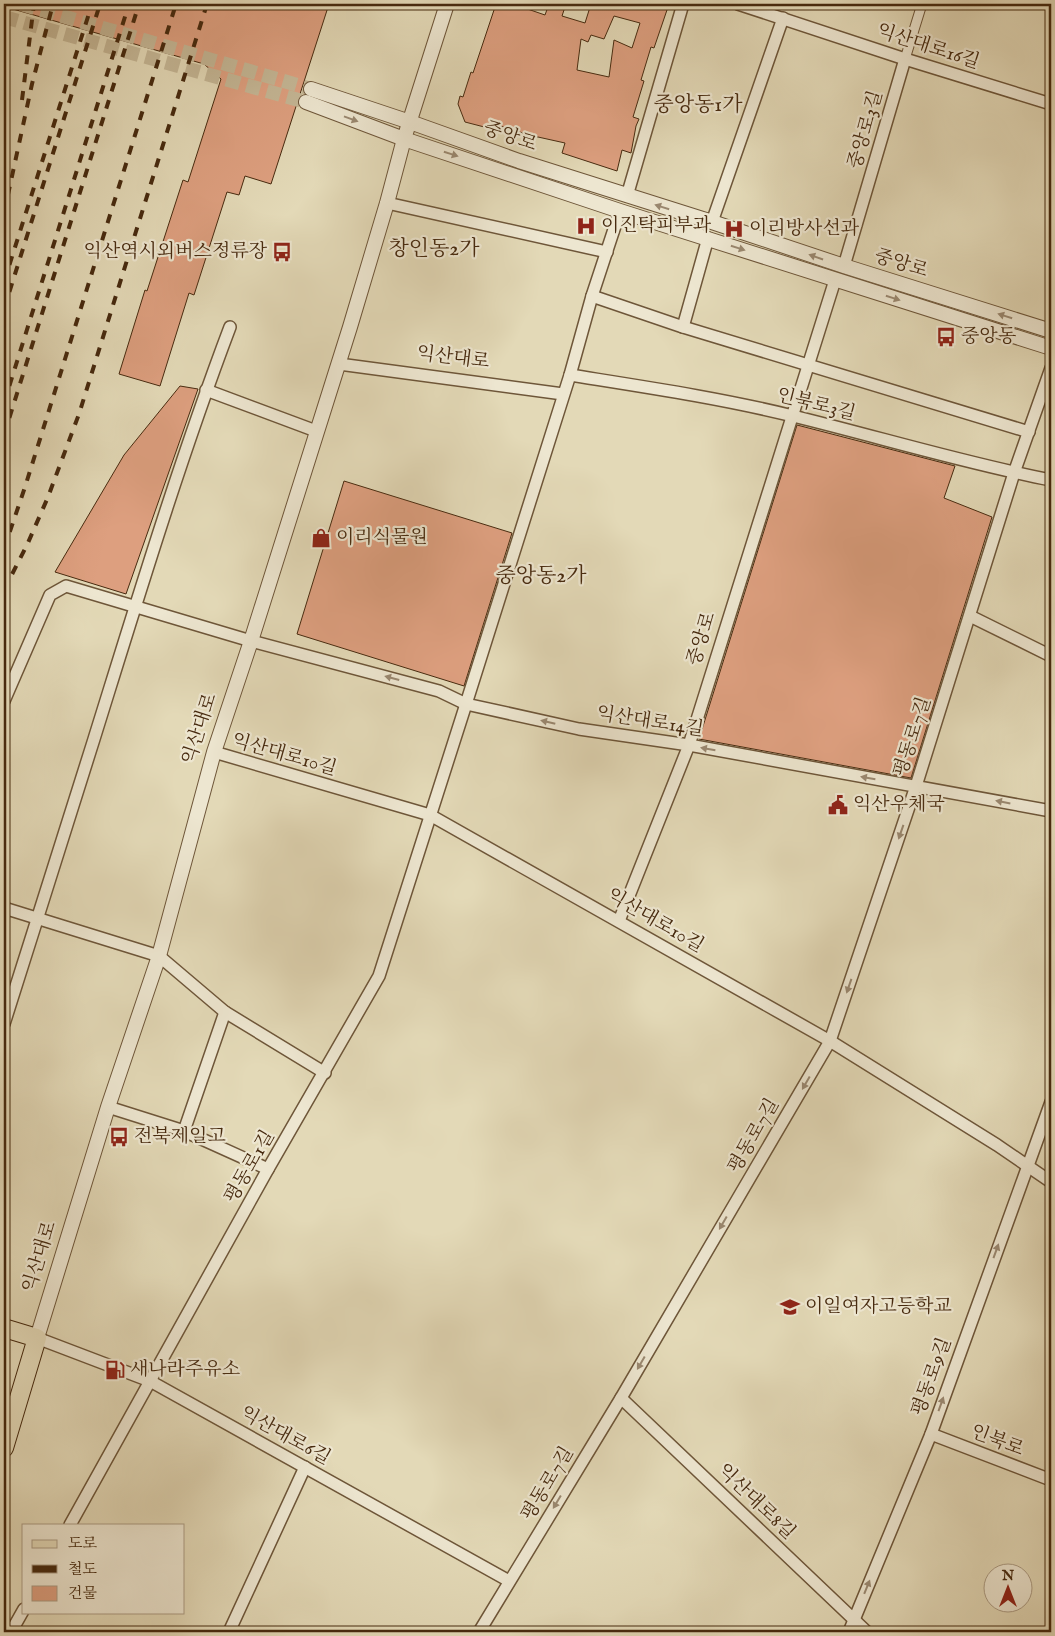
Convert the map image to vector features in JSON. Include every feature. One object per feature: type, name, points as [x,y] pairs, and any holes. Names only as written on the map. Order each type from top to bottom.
[{"type":"main road","points":[[4,1328],[37,1338]]},
{"type":"main road","name":"익산대로","points":[[4,1448],[37,1338]]},
{"type":"street","name":"익산대로","points":[[37,1338],[108,1108],[159,956],[214,752],[338,364],[387,203],[404,139],[447,4]]},
{"type":"street","points":[[626,196],[683,4]]},
{"type":"street","name":"익산대로16길","points":[[738,4],[905,59],[1051,104]]},
{"type":"street","name":"중앙로3길","points":[[844,266],[922,4]]},
{"type":"street","points":[[712,222],[783,18]]},
{"type":"street","name":"중앙로","points":[[311,89],[626,196],[1051,330]]},
{"type":"street","name":"중앙로","points":[[306,102],[404,139],[620,211],[1051,348]]},
{"type":"street","points":[[387,203],[607,252]]},
{"type":"street","points":[[430,815],[570,376],[592,296],[620,211]]},
{"type":"street","points":[[683,327],[708,238]]},
{"type":"street","name":"중앙로","points":[[619,921],[689,746],[834,280]]},
{"type":"street","points":[[592,296],[683,327],[1029,432]]},
{"type":"street","points":[[4,1024],[135,606],[206,390],[230,327]]},
{"type":"street","name":"익산대로","points":[[338,364],[563,394]]},
{"type":"street","name":"평동로7길","points":[[479,1632],[621,1398],[830,1041],[916,786],[1014,473],[1051,368]]},
{"type":"street","name":"인북로3길","points":[[570,376],[689,394],[792,416],[1014,473],[1051,480]]},
{"type":"street","points":[[206,390],[316,431]]},
{"type":"street","name":"익산대로14길","points":[[4,701],[50,595],[66,586],[251,640],[439,690],[466,704],[579,729],[689,746],[1051,811]]},
{"type":"street","points":[[970,616],[1051,656]]},
{"type":"street","name":"익산대로10길","points":[[214,752],[430,815],[830,1041],[997,1145],[1051,1182]]},
{"type":"street","name":"평동로1길","points":[[71,1524],[268,1169],[325,1073],[379,976],[430,815]]},
{"type":"street","points":[[4,908],[159,956],[225,1012],[325,1073]]},
{"type":"street","points":[[184,1131],[225,1012]]},
{"type":"street","name":"평동로9길","points":[[849,1632],[930,1434],[1051,1102]]},
{"type":"street","points":[[108,1108],[184,1131],[268,1169]]},
{"type":"street","name":"익산대로6길","points":[[37,1338],[150,1381],[509,1581]]},
{"type":"street","name":"익산대로8길","points":[[621,1398],[867,1632]]},
{"type":"street","name":"인북로","points":[[930,1434],[1051,1480]]},
{"type":"street","points":[[229,1632],[306,1467]]},
{"type":"street","points":[[11,1632],[22,1613]]},
{"type":"building","points":[[7,4],[329,4],[271,184],[245,176],[239,195],[227,192],[194,295],[189,293],[160,386],[119,374],[145,290],[147,291],[183,180],[188,182],[221,79],[204,64],[6,7]]},
{"type":"building","points":[[496,4],[513,4],[545,15],[549,4],[566,4],[562,16],[585,23],[591,4],[657,4],[668,7],[654,48],[651,47],[641,80],[644,81],[633,117],[639,119],[631,153],[622,150],[617,171],[562,153],[565,143],[529,135],[494,124],[492,129],[465,122],[458,104],[460,96],[463,97],[471,72],[473,73]],"holes":[[[614,16],[640,23],[632,48],[614,40],[609,77],[577,70],[581,39],[588,42],[591,35],[604,39]]]},
{"type":"building","points":[[180,386],[198,389],[126,594],[55,572],[124,455]]},
{"type":"building","points":[[797,425],[955,466],[944,498],[992,517],[911,778],[699,739]]},
{"type":"building","points":[[344,481],[512,533],[464,686],[297,634]]},
{"type":"tunnel","points":[[21,4],[311,89]]},
{"type":"tunnel","points":[[4,17],[306,102]]},
{"type":"railway","points":[[22,100],[34,4]]},
{"type":"railway","points":[[4,213],[32,84],[53,4]]},
{"type":"railway","points":[[4,282],[92,4]]},
{"type":"railway","points":[[4,309],[100,4]]},
{"type":"railway","points":[[4,403],[129,4]]},
{"type":"railway","points":[[4,435],[139,4]]},
{"type":"railway","points":[[4,549],[176,4]]},
{"type":"railway","points":[[4,590],[27,545],[48,497],[79,414],[207,4]]},
{"type":"place","name":"이진탁피부과","points":[[586,226]]},
{"type":"place","name":"이리방사선과","points":[[734,229]]},
{"type":"place","name":"익산역시외버스정류장","points":[[282,252]]},
{"type":"place","name":"중앙동","points":[[946,337]]},
{"type":"place","name":"이리식물원","points":[[321,538]]},
{"type":"place","name":"익산우체국","points":[[838,805]]},
{"type":"place","name":"전북제일고","points":[[119,1137]]},
{"type":"place","name":"이일여자고등학교","points":[[790,1307]]},
{"type":"place","name":"새나라주유소","points":[[115,1370]]},
{"type":"district","name":"중앙동1가","points":[[698,105]]},
{"type":"district","name":"창인동2가","points":[[434,249]]},
{"type":"district","name":"중앙동2가","points":[[541,576]]}]
